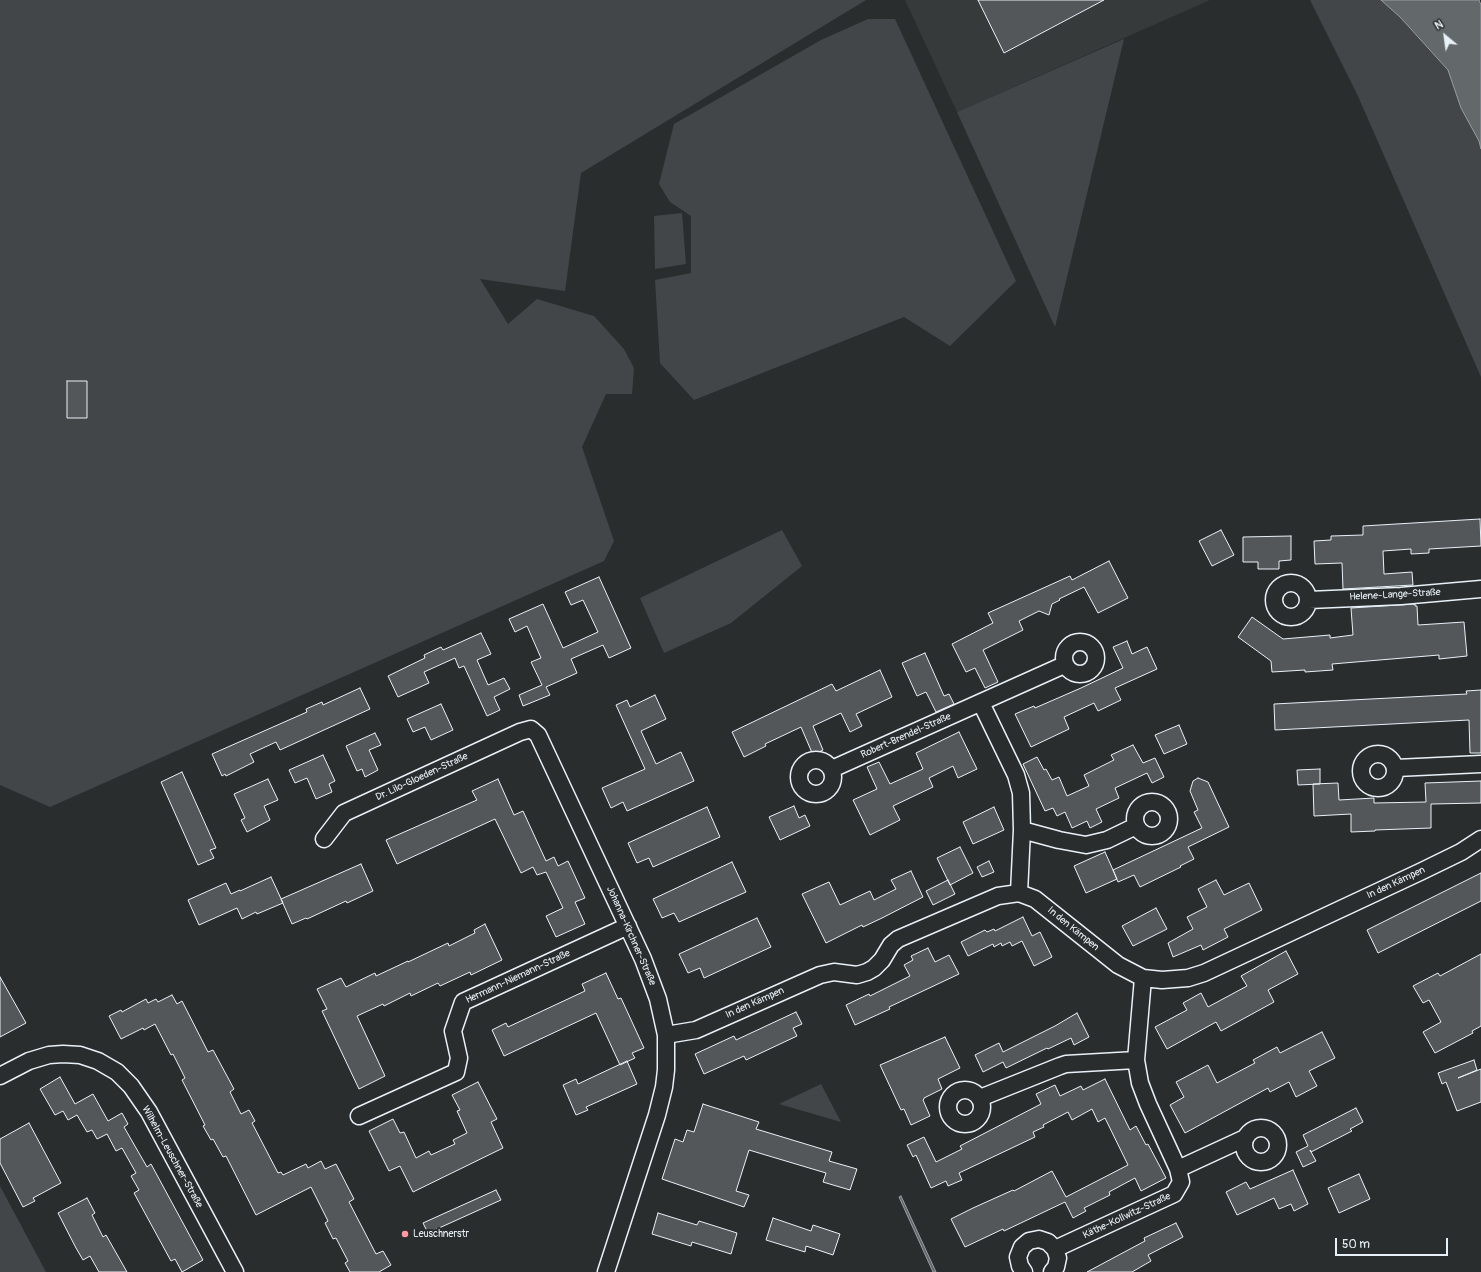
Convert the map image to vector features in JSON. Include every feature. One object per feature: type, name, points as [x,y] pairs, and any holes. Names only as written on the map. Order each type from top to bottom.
[{"type":"street","name":"Helene-Lange-Straße","points":[[1309,600],[1401,596],[1481,589]]},
{"type":"street","name":"Robert-Brendel-Straße","points":[[832,769],[1064,665]]},
{"type":"street","points":[[981,703],[1016,775],[1021,793],[1022,830],[1019,893]]},
{"type":"street","name":"Dr. Lilo-Gloeden-Straße","points":[[324,839],[344,813],[520,732],[531,729]]},
{"type":"street","name":"Johanna-Kirchner-Straße","points":[[531,729],[538,735],[643,959],[658,998],[666,1035],[666,1070],[664,1087],[657,1115],[606,1272]]},
{"type":"street","points":[[1396,768],[1481,764]]},
{"type":"street","points":[[1022,830],[1059,840],[1086,845],[1107,840],[1136,826]]},
{"type":"street","name":"In den Kämpen","points":[[666,1035],[696,1030],[820,975],[834,972],[857,975],[867,972],[874,968],[882,960],[891,945],[898,939],[998,896],[1019,893],[1035,899],[1118,965],[1143,978],[1162,980],[1188,978],[1204,973],[1457,855],[1481,839]]},
{"type":"street","name":"Hermann-Niemann-Straße","points":[[359,1116],[456,1072],[459,1058],[452,1031],[463,1002],[628,926]]},
{"type":"street","name":"Käthe-Kollwitz-Straße","points":[[1055,1249],[1174,1194],[1181,1182],[1178,1169],[1148,1104],[1140,1082],[1136,1060],[1143,978]]},
{"type":"street","name":"Wilhelm-Leuschner-Straße","points":[[0,1076],[29,1062],[49,1055],[63,1054],[80,1055],[98,1061],[117,1072],[131,1086],[149,1112],[235,1272]]},
{"type":"street","points":[[980,1098],[1066,1064],[1136,1060]]},
{"type":"street","points":[[1178,1169],[1245,1138]]},
{"type":"street","points":[[1024,1272],[1020,1266],[1018,1257],[1022,1247],[1029,1241],[1039,1239],[1048,1242],[1055,1249],[1058,1258],[1056,1267],[1052,1272]]},
{"type":"shaded area","points":[[0,0],[866,0],[581,173],[565,291],[480,279],[508,324],[537,299],[594,316],[624,349],[634,368],[632,394],[606,394],[582,447],[614,541],[604,561],[50,807],[0,785]]},
{"type":"shaded area","points":[[905,0],[1210,0],[957,112]]},
{"type":"shaded area","points":[[1310,0],[1381,0],[1400,17],[1448,70],[1461,108],[1479,141],[1481,149],[1481,377],[1357,94]]},
{"type":"shaded area","points":[[1381,0],[1479,0],[1481,5],[1481,149],[1479,141],[1461,108],[1448,70],[1400,17]]},
{"type":"shaded area","points":[[868,19],[895,19],[1016,281],[950,346],[904,317],[694,400],[660,363],[655,280],[691,273],[691,216],[670,202],[659,184],[674,124],[821,40]]},
{"type":"shaded area","points":[[1124,39],[1055,327],[957,112]]},
{"type":"shaded area","points":[[682,213],[686,264],[655,269],[654,216]]},
{"type":"shaded area","points":[[782,530],[802,566],[731,623],[664,653],[640,598]]},
{"type":"shaded area","points":[[821,1084],[841,1122],[779,1104]]},
{"type":"shaded area","points":[[0,1186],[46,1272],[0,1272]]},
{"type":"shaded area","points":[[901,1196],[936,1272],[933,1272],[899,1197]]},
{"type":"building","points":[[978,0],[1104,0],[1004,53]]},
{"type":"building","points":[[67,381],[87,381],[87,418],[67,418]]},
{"type":"building","points":[[1480,519],[1481,546],[1429,549],[1429,553],[1411,554],[1411,549],[1383,551],[1384,574],[1412,572],[1413,585],[1343,589],[1342,563],[1315,564],[1314,541],[1331,540],[1331,536],[1363,535],[1363,526]]},
{"type":"building","points":[[1221,530],[1234,555],[1212,566],[1199,541]]},
{"type":"building","points":[[1291,536],[1291,560],[1279,561],[1279,569],[1258,569],[1258,562],[1243,562],[1243,537]]},
{"type":"building","points":[[1109,561],[1128,598],[1098,613],[1084,587],[1052,604],[1049,615],[1039,611],[1019,621],[1023,630],[983,650],[998,682],[985,688],[975,668],[966,672],[952,644],[993,623],[988,613],[1070,576],[1072,580]]},
{"type":"building","points":[[599,577],[631,648],[609,658],[603,645],[571,659],[577,673],[546,687],[550,695],[523,706],[519,695],[542,685],[531,662],[541,658],[527,626],[515,632],[509,619],[543,604],[563,648],[598,632],[583,600],[571,605],[565,592]]},
{"type":"building","points":[[1415,604],[1415,606],[1417,606],[1418,625],[1464,622],[1467,656],[1439,659],[1439,655],[1332,664],[1333,670],[1272,672],[1271,661],[1238,637],[1252,617],[1283,639],[1330,635],[1330,638],[1353,635],[1351,608]]},
{"type":"building","points":[[481,633],[491,654],[477,660],[488,685],[504,678],[510,689],[494,697],[500,710],[487,716],[464,666],[459,668],[455,658],[424,672],[429,683],[398,697],[388,676],[425,658],[424,655],[441,647],[443,650]]},
{"type":"building","points":[[1127,641],[1132,654],[1147,647],[1157,669],[1115,688],[1121,700],[1098,711],[1094,703],[1064,717],[1069,729],[1031,747],[1015,714],[1034,706],[1035,708],[1123,668],[1113,647]]},
{"type":"building","points":[[925,653],[944,696],[949,694],[954,704],[936,712],[926,692],[917,696],[902,663]]},
{"type":"building","points":[[880,670],[892,697],[856,714],[862,726],[850,732],[841,713],[813,726],[823,750],[813,755],[801,727],[765,744],[766,746],[744,757],[732,732],[832,684],[836,691]]},
{"type":"building","points":[[360,688],[370,709],[280,750],[276,742],[250,754],[254,762],[226,776],[225,774],[222,776],[212,754],[307,712],[306,709],[322,702],[323,705]]},
{"type":"building","points":[[1481,690],[1481,753],[1470,753],[1469,720],[1275,730],[1274,704],[1467,694],[1466,691]]},
{"type":"building","points":[[655,695],[666,719],[641,731],[656,764],[681,752],[694,781],[627,811],[623,802],[611,808],[602,788],[645,769],[616,705],[627,700],[630,707]]},
{"type":"building","points":[[441,704],[453,730],[431,740],[425,727],[413,732],[407,719]]},
{"type":"building","points":[[1179,725],[1187,744],[1164,754],[1155,735]]},
{"type":"building","points":[[959,732],[977,769],[958,778],[953,766],[929,778],[933,787],[893,806],[900,820],[870,835],[853,800],[877,789],[867,767],[879,762],[890,784],[923,769],[916,753]]},
{"type":"building","points":[[375,733],[381,745],[369,750],[378,770],[365,777],[362,769],[357,771],[346,746]]},
{"type":"building","points":[[1133,745],[1143,763],[1155,758],[1164,777],[1152,783],[1147,773],[1115,788],[1119,798],[1096,809],[1102,822],[1090,828],[1087,821],[1072,828],[1065,812],[1057,816],[1053,808],[1045,811],[1023,764],[1037,757],[1044,770],[1046,769],[1052,780],[1059,777],[1067,796],[1089,786],[1084,775],[1114,760],[1111,755]]},
{"type":"building","points":[[323,755],[335,781],[329,784],[332,792],[316,799],[307,778],[295,783],[289,770]]},
{"type":"building","points":[[1320,769],[1320,784],[1298,785],[1297,770]]},
{"type":"building","points":[[182,772],[216,848],[210,850],[214,858],[198,865],[161,782]]},
{"type":"building","points":[[1198,778],[1208,782],[1229,827],[1188,847],[1194,859],[1180,866],[1181,867],[1140,887],[1134,875],[1118,882],[1113,870],[1202,828],[1194,812],[1198,810],[1190,791],[1193,781]]},
{"type":"building","points":[[268,779],[278,800],[264,806],[270,820],[247,832],[241,820],[245,818],[234,794]]},
{"type":"building","points":[[498,779],[514,815],[523,811],[546,861],[554,857],[558,866],[568,861],[585,898],[575,902],[585,924],[556,937],[546,916],[563,908],[546,872],[537,875],[533,867],[521,873],[495,819],[397,864],[386,840],[477,800],[472,791]]},
{"type":"building","points":[[1481,781],[1481,803],[1431,804],[1431,828],[1351,832],[1351,814],[1314,816],[1313,784],[1338,783],[1339,800],[1374,798],[1374,803],[1426,802],[1425,783]]},
{"type":"building","points":[[794,806],[799,818],[805,815],[810,826],[780,840],[769,817]]},
{"type":"building","points":[[707,807],[720,837],[653,867],[649,858],[637,863],[628,843]]},
{"type":"building","points":[[994,807],[1004,830],[973,844],[963,822]]},
{"type":"building","points":[[960,847],[973,873],[950,885],[937,858]]},
{"type":"building","points":[[1105,852],[1117,879],[1086,893],[1074,866]]},
{"type":"building","points":[[989,861],[994,872],[982,877],[977,867]]},
{"type":"building","points":[[732,862],[746,892],[679,922],[674,913],[662,918],[653,899]]},
{"type":"building","points":[[361,864],[373,891],[347,903],[346,901],[307,919],[306,918],[292,924],[281,899]]},
{"type":"building","points":[[911,871],[923,897],[882,918],[863,927],[862,925],[826,943],[802,894],[829,882],[840,905],[870,891],[874,900],[896,889],[891,880]]},
{"type":"building","points":[[1481,873],[1481,901],[1378,953],[1367,930]]},
{"type":"building","points":[[271,877],[283,903],[257,914],[256,912],[242,919],[237,908],[199,925],[188,900],[226,883],[231,894]]},
{"type":"building","points":[[948,880],[955,894],[933,905],[926,891]]},
{"type":"building","points":[[1216,880],[1224,895],[1249,883],[1262,910],[1224,929],[1228,937],[1203,950],[1201,945],[1173,957],[1168,943],[1193,929],[1187,917],[1207,907],[1198,889]]},
{"type":"building","points":[[1156,908],[1167,929],[1133,946],[1122,926]]},
{"type":"building","points":[[1023,917],[1032,936],[1040,932],[1052,957],[1034,966],[1022,941],[1012,946],[1010,942],[1002,946],[1001,943],[994,947],[993,944],[968,956],[961,942],[985,930],[987,932],[994,929],[995,931]]},
{"type":"building","points":[[757,918],[771,947],[704,978],[700,968],[688,973],[679,954]]},
{"type":"building","points":[[485,924],[502,960],[471,975],[470,972],[440,986],[438,983],[411,996],[410,993],[384,1006],[383,1004],[357,1016],[385,1076],[359,1089],[322,1011],[327,1009],[317,989],[341,978],[346,987],[375,973],[376,976],[448,943],[449,946],[475,933],[474,930]]},
{"type":"building","points":[[928,948],[935,962],[949,955],[959,974],[855,1025],[846,1005],[869,994],[870,996],[910,976],[904,965],[913,960],[911,956]]},
{"type":"building","points":[[1286,951],[1298,974],[1268,990],[1274,1002],[1221,1031],[1216,1022],[1167,1049],[1155,1027],[1187,1010],[1183,1003],[1201,993],[1208,1007],[1247,986],[1241,976]]},
{"type":"building","points":[[1481,954],[1481,1026],[1472,1031],[1473,1033],[1435,1053],[1423,1032],[1441,1022],[1429,1000],[1423,1003],[1413,986],[1438,973],[1440,976]]},
{"type":"building","points":[[606,973],[618,999],[621,998],[644,1048],[632,1053],[635,1058],[620,1065],[596,1013],[504,1056],[492,1030],[506,1023],[508,1027],[585,991],[582,984]]},
{"type":"building","points":[[0,977],[26,1023],[0,1037]]},
{"type":"building","points":[[172,995],[177,1004],[182,1001],[208,1052],[213,1050],[234,1089],[230,1092],[241,1114],[249,1110],[255,1121],[252,1123],[278,1173],[281,1172],[283,1175],[306,1164],[308,1168],[321,1161],[325,1169],[336,1164],[354,1199],[349,1202],[376,1254],[383,1251],[391,1265],[379,1272],[350,1272],[345,1263],[348,1261],[336,1238],[333,1239],[325,1223],[328,1221],[311,1187],[256,1215],[226,1156],[223,1157],[213,1139],[211,1140],[203,1126],[205,1125],[182,1080],[185,1078],[155,1024],[121,1039],[109,1016],[121,1010],[122,1012],[146,999],[148,1003],[156,999],[158,1002]]},
{"type":"building","points":[[796,1012],[802,1024],[793,1028],[797,1036],[746,1060],[744,1056],[704,1074],[695,1054],[734,1036],[736,1040]]},
{"type":"building","points":[[1077,1013],[1089,1037],[1074,1045],[1071,1038],[1006,1068],[1003,1062],[983,1072],[975,1055],[999,1043],[1003,1052],[1055,1026]]},
{"type":"building","points":[[1322,1032],[1335,1058],[1309,1071],[1317,1086],[1296,1097],[1289,1082],[1270,1092],[1268,1088],[1185,1133],[1170,1105],[1184,1097],[1176,1082],[1208,1065],[1217,1083],[1255,1063],[1253,1060],[1277,1047],[1280,1053]]},
{"type":"building","points":[[945,1037],[960,1068],[938,1079],[942,1089],[924,1098],[923,1100],[930,1116],[911,1125],[904,1109],[901,1110],[880,1065]]},
{"type":"building","points":[[1474,1060],[1477,1070],[1458,1078],[1481,1069],[1481,1102],[1457,1111],[1446,1082],[1442,1084],[1438,1073]]},
{"type":"building","points":[[627,1061],[637,1084],[586,1107],[588,1110],[576,1115],[563,1085],[576,1079],[578,1084]]},
{"type":"building","points":[[60,1077],[75,1104],[93,1094],[108,1121],[122,1113],[128,1124],[124,1127],[147,1167],[151,1164],[203,1260],[182,1272],[175,1259],[171,1261],[134,1193],[139,1190],[131,1176],[136,1173],[122,1148],[116,1151],[107,1134],[97,1139],[92,1130],[87,1132],[77,1115],[68,1120],[63,1111],[55,1115],[40,1089]]},
{"type":"building","points":[[1105,1079],[1130,1130],[1136,1126],[1146,1145],[1148,1144],[1166,1178],[1141,1191],[1135,1178],[1109,1192],[1110,1195],[1084,1208],[1086,1211],[1073,1218],[1065,1202],[1004,1231],[1003,1229],[965,1247],[951,1219],[1013,1190],[1014,1191],[1052,1171],[1066,1197],[1128,1165],[1105,1118],[1098,1122],[1092,1109],[1072,1120],[1068,1112],[1033,1132],[1035,1137],[959,1173],[962,1180],[948,1186],[946,1181],[931,1188],[916,1155],[913,1157],[907,1145],[924,1137],[936,1162],[962,1149],[960,1146],[1041,1104],[1036,1094],[1055,1085],[1060,1096],[1081,1086],[1083,1090]]},
{"type":"building","points":[[478,1082],[497,1119],[491,1122],[503,1148],[413,1192],[400,1166],[389,1171],[369,1131],[393,1119],[400,1133],[404,1132],[416,1158],[429,1151],[431,1155],[455,1144],[453,1140],[467,1133],[457,1111],[460,1110],[452,1095]]},
{"type":"building","points":[[703,1104],[759,1122],[756,1129],[832,1152],[829,1161],[857,1169],[850,1190],[823,1182],[826,1173],[749,1150],[736,1191],[749,1195],[744,1207],[662,1179],[675,1139],[683,1142],[687,1130],[694,1132]]},
{"type":"building","points":[[1356,1108],[1363,1122],[1350,1129],[1352,1131],[1311,1152],[1316,1161],[1303,1167],[1296,1152],[1308,1146],[1303,1135]]},
{"type":"building","points":[[29,1123],[61,1183],[33,1198],[35,1201],[23,1207],[0,1163],[0,1139]]},
{"type":"building","points":[[1293,1170],[1308,1204],[1294,1211],[1291,1204],[1279,1209],[1274,1198],[1237,1215],[1226,1192],[1246,1182],[1250,1189]]},
{"type":"building","points":[[1359,1174],[1370,1199],[1339,1213],[1328,1188]]},
{"type":"building","points":[[496,1190],[501,1200],[428,1233],[423,1223]]},
{"type":"building","points":[[87,1198],[95,1213],[92,1215],[103,1237],[106,1235],[127,1272],[99,1272],[90,1256],[83,1260],[76,1248],[58,1213]]},
{"type":"building","points":[[658,1213],[697,1225],[699,1221],[737,1233],[731,1254],[692,1242],[691,1246],[652,1234]]},
{"type":"building","points":[[773,1218],[811,1231],[813,1225],[840,1234],[833,1255],[806,1246],[805,1252],[766,1240]]},
{"type":"building","points":[[1176,1223],[1183,1237],[1148,1255],[1151,1261],[1132,1272],[1087,1272],[1145,1241],[1144,1238]]},
{"type":"place","name":"Leuschnerstr","points":[[405,1234]]}]
